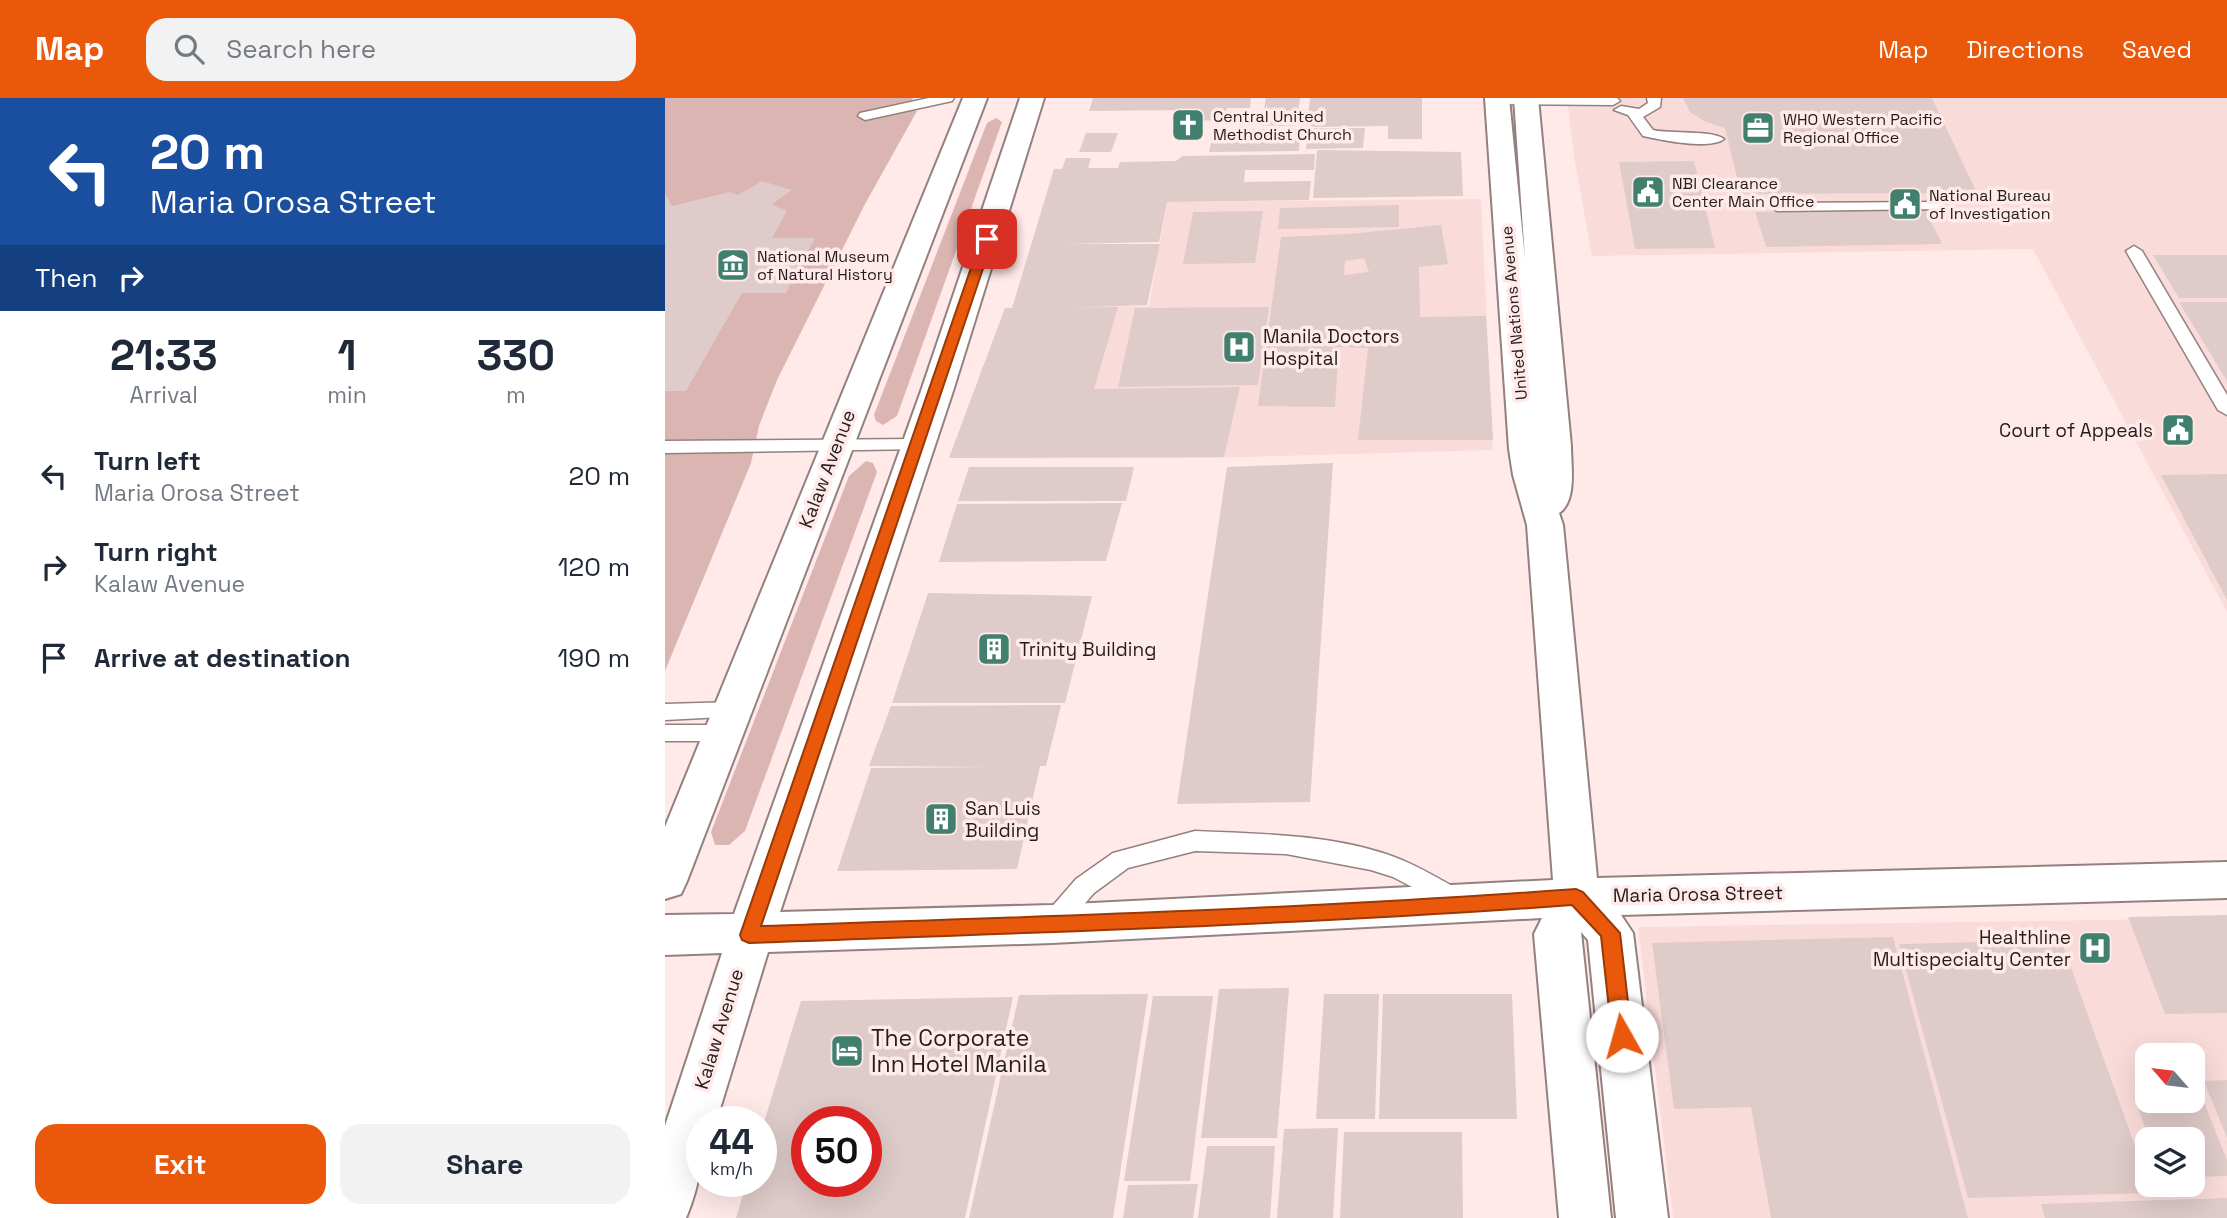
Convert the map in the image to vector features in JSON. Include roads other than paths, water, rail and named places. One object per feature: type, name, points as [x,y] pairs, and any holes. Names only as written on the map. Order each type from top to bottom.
[{"type":"street","name":"Kalaw Avenue","points":[[665,881],[835,445],[975,98]]},
{"type":"street","name":"Kalaw Avenue","points":[[665,1206],[749,935],[918,445],[1032,98]]},
{"type":"street","name":"United Nations Avenue","points":[[1511,99],[1540,447],[1530,475],[1545,525],[1576,897]]},
{"type":"street","points":[[665,820],[700,793]]},
{"type":"street","name":"Maria Orosa Street","points":[[665,935],[749,935],[1052,924],[1465,905],[1576,897],[2227,880]]},
{"type":"street","points":[[1585,1218],[1557,934],[1576,897],[1610,933],[1642,1218]]},
{"type":"street","points":[[1570,1064],[1625,1062]]},
{"type":"lane","points":[[865,117],[947,98]]},
{"type":"lane","points":[[1511,99],[1613,100],[1622,111],[1633,112],[1650,109],[1655,104],[1654,98]]},
{"type":"lane","points":[[1633,112],[1648,133],[1670,138],[1717,138]]},
{"type":"lane","points":[[1777,207],[1939,206]]},
{"type":"lane","points":[[2134,251],[2227,410]]},
{"type":"lane","points":[[665,447],[918,445]]},
{"type":"lane","points":[[665,712],[729,722]]},
{"type":"lane","points":[[665,733],[729,722]]},
{"type":"lane","points":[[1052,924],[1085,886],[1121,860],[1195,841],[1286,845],[1371,860],[1401,870],[1465,905]]},
{"type":"place","name":"Central United Methodist Church","points":[[1188,125]]},
{"type":"place","name":"WHO Western Pacific Regional Office","points":[[1758,128]]},
{"type":"place","name":"NBI Clearance Center Main Office","points":[[1648,192]]},
{"type":"place","name":"National Bureau of Investigation","points":[[1905,204]]},
{"type":"place","name":"National Museum of Natural History","points":[[733,265]]},
{"type":"place","name":"Manila Doctors Hospital","points":[[1239,347]]},
{"type":"place","name":"Court of Appeals","points":[[2178,430]]},
{"type":"place","name":"Trinity Building","points":[[994,649]]},
{"type":"place","name":"San Luis Building","points":[[941,819]]},
{"type":"place","name":"Healthline Multispecialty Center","points":[[2095,948]]},
{"type":"place","name":"The Corporate Inn Hotel Manila","points":[[847,1051]]}]
